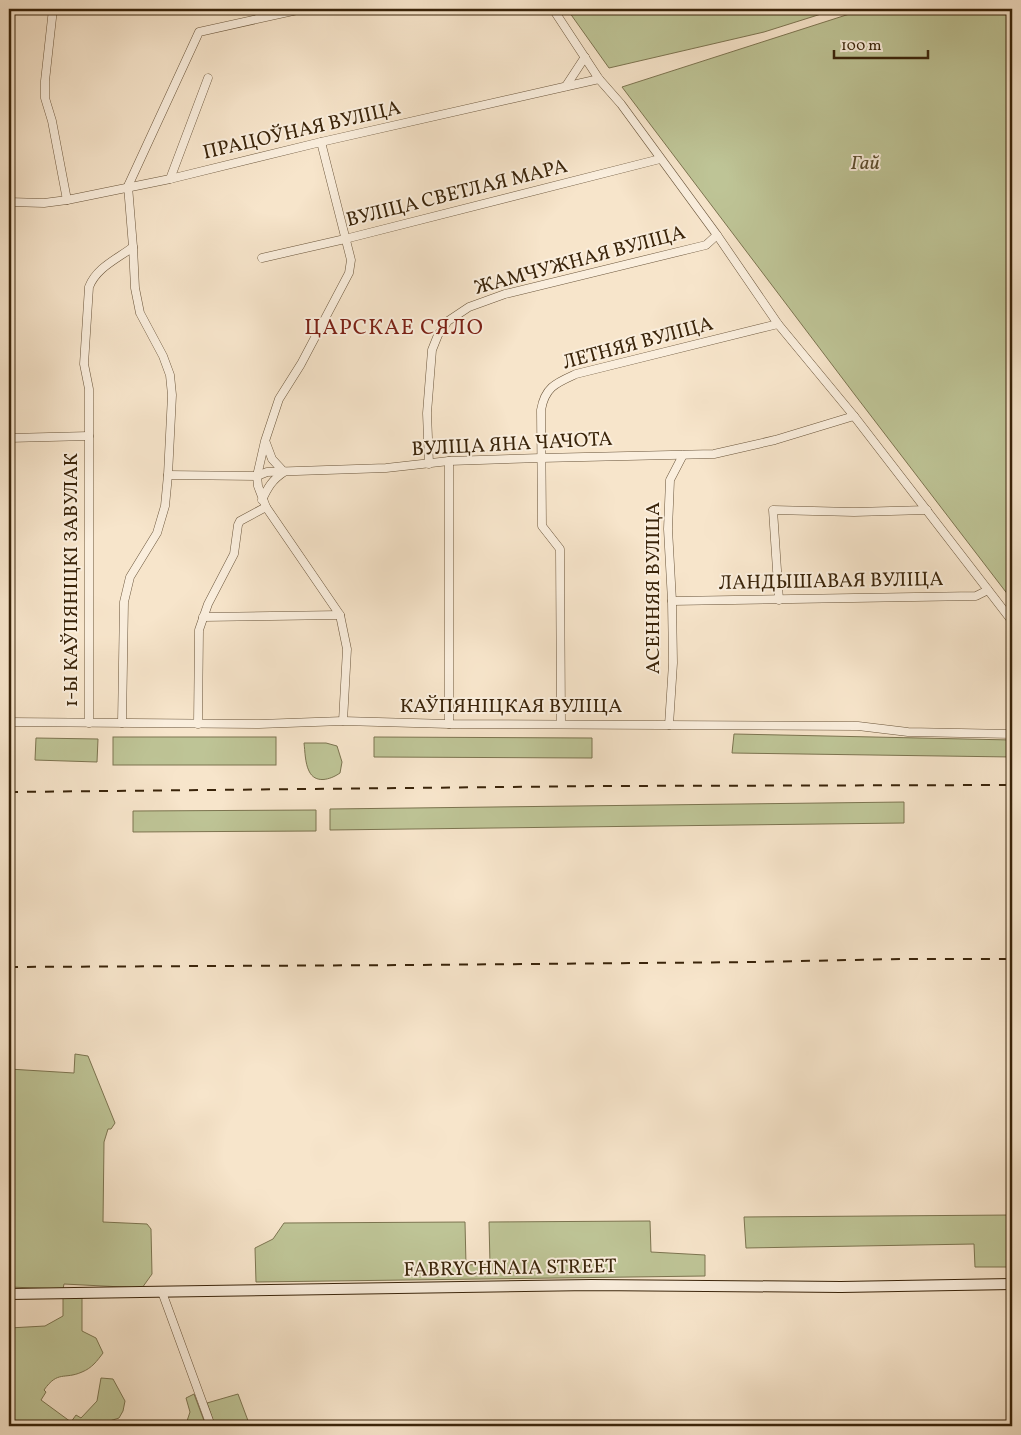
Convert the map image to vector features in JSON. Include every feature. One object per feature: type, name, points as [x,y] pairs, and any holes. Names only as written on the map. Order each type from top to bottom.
[{"type":"main road","points":[[9,240],[9,287]]},
{"type":"main road","name":"FABRYCHNAIA STREET","points":[[9,1294],[591,1285],[850,1287],[1012,1284]]},
{"type":"street","points":[[53,9],[45,80],[45,98],[52,121],[67,200]]},
{"type":"street","points":[[122,723],[124,602],[130,577],[157,533],[165,506],[172,395],[170,375],[163,356],[140,313],[135,288],[134,247],[128,186],[199,32],[302,9]]},
{"type":"street","points":[[552,9],[598,79],[621,104],[717,234],[778,324],[854,416],[1012,621]]},
{"type":"street","points":[[566,86],[585,57]]},
{"type":"street","points":[[170,179],[208,78]]},
{"type":"street","name":"ПРАЦОЎНАЯ ВУЛІЦА","points":[[9,202],[67,200],[128,186],[170,179],[321,142],[598,79]]},
{"type":"street","points":[[321,142],[351,260],[349,274],[301,364],[279,400],[265,441],[258,476],[258,486],[264,504],[340,615],[347,649],[343,721]]},
{"type":"street","name":"ВУЛІЦА СВЕТЛАЯ МАРА","points":[[262,258],[345,239],[660,159]]},
{"type":"street","name":"ЖАМЧУЖНАЯ ВУЛІЦА","points":[[429,464],[427,413],[432,350],[438,335],[448,322],[469,307],[505,294],[706,245],[717,234]]},
{"type":"street","name":"1-Ы КАЎПЯНІЦКІ ЗАВУЛАК","points":[[89,723],[89,436],[88,389],[84,364],[89,287],[92,278],[99,271],[134,247]]},
{"type":"street","name":"ЛЕТНЯЯ ВУЛІЦА","points":[[561,724],[560,549],[542,526],[541,410],[543,398],[549,389],[576,374],[778,324]]},
{"type":"street","name":"ВУЛІЦА ЯНА ЧАЧОТА","points":[[168,475],[258,476],[267,472],[386,468],[449,462],[714,454],[775,440],[854,416]]},
{"type":"street","name":"1-Ы КАЎПЯНІЦКІ ЗАВУЛАК","points":[[9,438],[89,436]]},
{"type":"street","points":[[198,724],[199,630],[203,617],[234,554],[236,534],[240,521],[264,504],[268,486],[284,472],[272,459],[265,441]]},
{"type":"street","name":"АСЕННЯЯ ВУЛІЦА","points":[[669,725],[673,663],[668,529],[670,480],[682,455]]},
{"type":"street","points":[[449,462],[449,724]]},
{"type":"street","points":[[778,600],[773,510],[854,512],[927,510]]},
{"type":"street","name":"ЛАНДЫШАВАЯ ВУЛІЦА","points":[[672,602],[976,596],[988,590]]},
{"type":"street","points":[[203,617],[340,615]]},
{"type":"street","name":"КАЎПЯНІЦКАЯ ВУЛІЦА","points":[[9,722],[259,724],[343,721],[449,724],[858,726],[908,732],[1012,734]]},
{"type":"street","points":[[162,1292],[211,1426]]},
{"type":"green space","points":[[567,9],[837,9],[764,32],[609,68]]},
{"type":"green space","name":"Гай","points":[[865,9],[1012,9],[1012,600],[622,87]]},
{"type":"green space","points":[[734,734],[1012,740],[1012,757],[732,753]]},
{"type":"green space","points":[[113,737],[276,737],[276,765],[113,765]]},
{"type":"green space","points":[[374,737],[592,738],[592,758],[374,757]]},
{"type":"green space","points":[[36,738],[98,739],[97,762],[35,760]]},
{"type":"green space","points":[[304,743],[326,743],[337,746],[342,762],[340,773],[323,780],[315,778],[309,771]]},
{"type":"green space","points":[[904,802],[904,823],[330,830],[330,809]]},
{"type":"green space","points":[[316,810],[316,831],[133,832],[133,811]]},
{"type":"green space","points":[[75,1054],[88,1056],[115,1123],[111,1129],[108,1129],[104,1142],[103,1222],[147,1224],[151,1229],[152,1274],[142,1288],[64,1284],[63,1289],[9,1287],[9,1069],[74,1073]]},
{"type":"green space","points":[[1012,1215],[1012,1238],[1009,1239],[1009,1267],[975,1267],[974,1244],[746,1248],[744,1217]]},
{"type":"green space","points":[[650,1221],[651,1252],[705,1255],[705,1276],[256,1282],[255,1248],[273,1239],[284,1223],[465,1222],[466,1265],[490,1264],[489,1222]]},
{"type":"green space","points":[[63,1297],[82,1297],[82,1331],[96,1338],[103,1353],[86,1370],[53,1380],[44,1390],[46,1392],[41,1400],[71,1422],[76,1415],[81,1418],[97,1401],[101,1378],[113,1379],[125,1401],[123,1411],[119,1418],[94,1426],[9,1426],[9,1328],[45,1326],[63,1316]]},
{"type":"green space","points":[[194,1394],[206,1426],[187,1426],[186,1424],[190,1412],[186,1398]]},
{"type":"green space","points":[[238,1394],[250,1426],[215,1426],[207,1403]]},
{"type":"railway","points":[[9,792],[604,786],[1012,785]]},
{"type":"railway","points":[[9,967],[1012,959]]},
{"type":"district","name":"ЦАРСКАЕ СЯЛО","points":[[394,328]]}]
